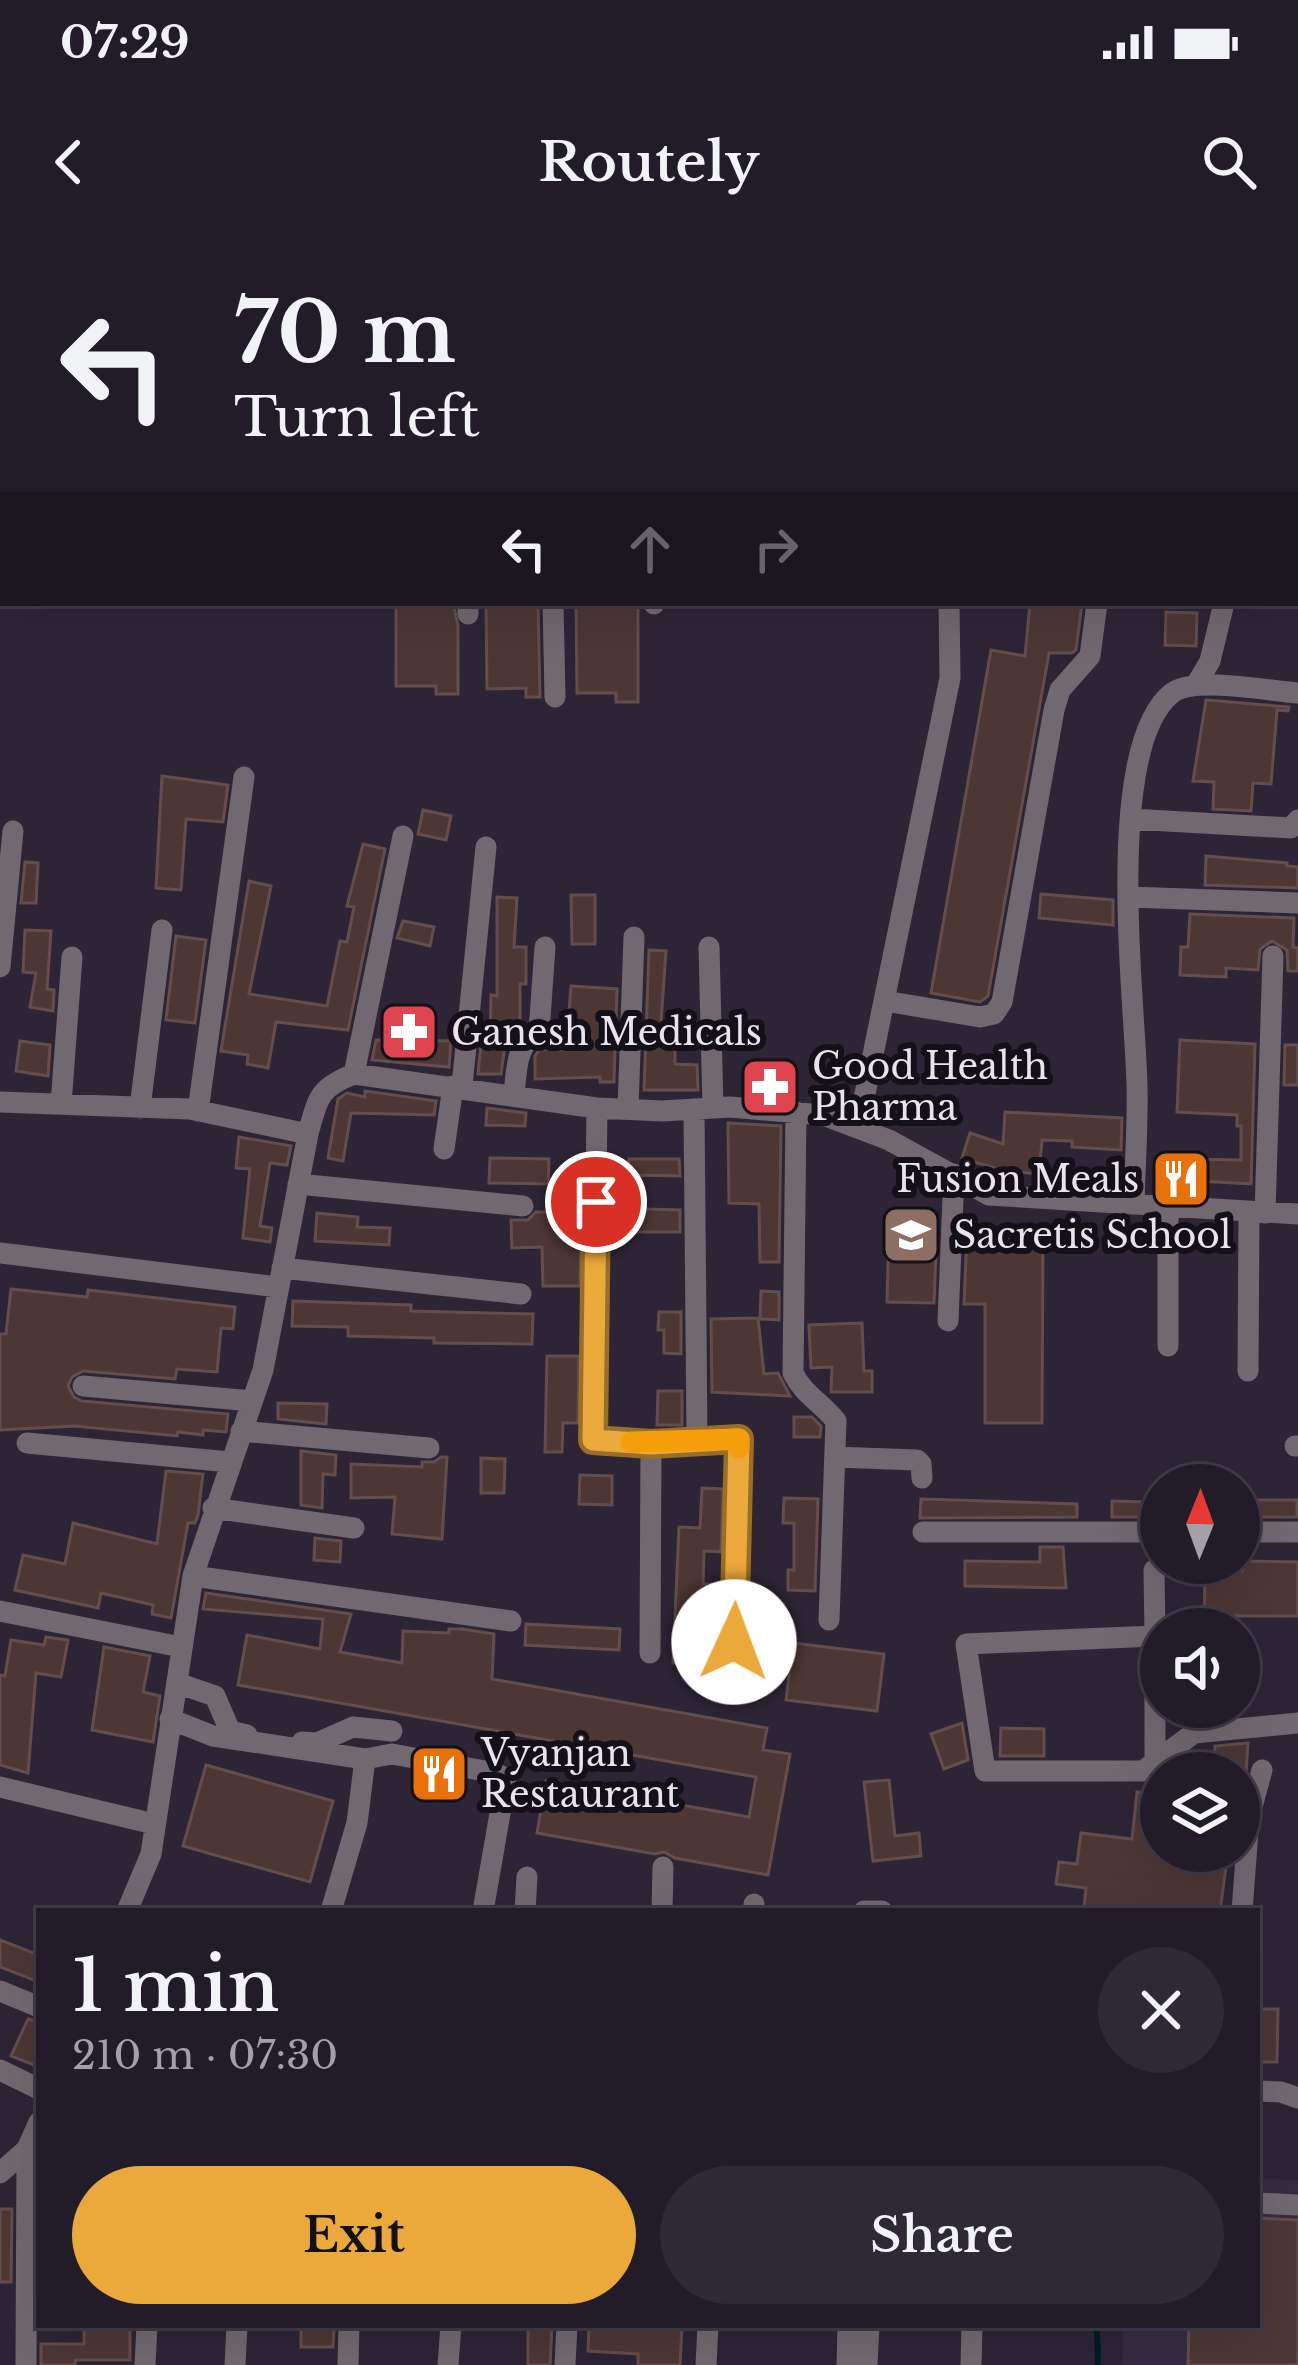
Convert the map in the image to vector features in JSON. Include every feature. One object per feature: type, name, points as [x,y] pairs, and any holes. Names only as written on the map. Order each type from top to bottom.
[{"type":"street","points":[[553,606],[555,697]]},
{"type":"street","points":[[858,1128],[950,678],[949,606]]},
{"type":"street","points":[[885,1001],[980,1017],[994,1014],[1002,1002],[1054,710],[1060,690],[1090,656],[1096,606]]},
{"type":"street","points":[[1196,685],[1210,661],[1223,606]]},
{"type":"street","points":[[1133,1204],[1137,1090],[1129,897],[1131,819],[1133,788],[1149,728],[1176,690],[1196,685],[1298,693]]},
{"type":"street","points":[[198,1111],[244,777]]},
{"type":"street","points":[[1131,819],[1291,828],[1298,820]]},
{"type":"street","points":[[0,968],[13,831]]},
{"type":"street","points":[[354,1074],[403,836]]},
{"type":"street","points":[[444,1149],[458,1086],[486,847]]},
{"type":"street","points":[[1129,897],[1298,903]]},
{"type":"street","points":[[140,1108],[162,929]]},
{"type":"street","points":[[628,1109],[634,938]]},
{"type":"street","points":[[514,1094],[519,1052],[539,1032],[545,947]]},
{"type":"street","points":[[697,1439],[710,947]]},
{"type":"street","points":[[1248,1371],[1273,956]]},
{"type":"street","points":[[61,1104],[72,957]]},
{"type":"street","points":[[128,1908],[151,1854],[193,1576],[262,1370],[308,1134],[328,1084],[354,1074],[597,1108],[824,1114],[954,1174],[988,1195],[1298,1214]]},
{"type":"street","points":[[0,1102],[198,1111],[308,1134]]},
{"type":"street","points":[[597,1108],[593,1440],[651,1444],[739,1439],[733,1682]]},
{"type":"street","points":[[796,1112],[793,1373],[804,1395],[836,1421],[829,1620]]},
{"type":"street","points":[[948,1321],[954,1174]]},
{"type":"street","points":[[298,1184],[523,1206]]},
{"type":"street","points":[[1168,1207],[1168,1346]]},
{"type":"street","points":[[0,1253],[521,1294]]},
{"type":"street","points":[[83,1386],[251,1401]]},
{"type":"street","points":[[241,1431],[429,1448]]},
{"type":"street","points":[[28,1443],[230,1462]]},
{"type":"street","points":[[650,1653],[651,1444]]},
{"type":"street","points":[[835,1457],[917,1460],[922,1478]]},
{"type":"street","points":[[213,1508],[354,1528]]},
{"type":"street","points":[[923,1532],[1140,1532]]},
{"type":"street","points":[[1260,1532],[1298,1532]]},
{"type":"street","points":[[193,1576],[512,1621]]},
{"type":"street","points":[[0,1611],[181,1648]]},
{"type":"street","points":[[1140,1637],[966,1644],[985,1771],[1140,1772]]},
{"type":"street","points":[[177,1683],[214,1696],[230,1731],[258,1738],[317,1743],[352,1727],[392,1732]]},
{"type":"street","points":[[170,1719],[213,1736],[365,1759],[392,1754],[496,1773],[506,1779],[484,1908]]},
{"type":"street","points":[[1168,1752],[1194,1733],[1298,1723]]},
{"type":"street","points":[[332,1908],[357,1822],[365,1759]]},
{"type":"street","points":[[1242,1908],[1249,1818],[1262,1770]]},
{"type":"street","points":[[0,1787],[154,1824]]},
{"type":"street","points":[[662,1908],[663,1867]]},
{"type":"street","points":[[526,1908],[527,1877]]},
{"type":"street","points":[[0,1991],[36,2006]]},
{"type":"street","points":[[0,2070],[36,2088]]},
{"type":"street","points":[[1260,2091],[1292,2092]]},
{"type":"street","points":[[26,2365],[27,2149],[36,2129]]},
{"type":"street","points":[[0,2173],[27,2149]]},
{"type":"street","points":[[1260,2203],[1298,2205]]},
{"type":"street","points":[[145,2365],[147,2328]]},
{"type":"street","points":[[235,2365],[237,2328]]},
{"type":"street","points":[[348,2365],[349,2328]]},
{"type":"street","points":[[448,2365],[451,2328]]},
{"type":"street","points":[[565,2365],[566,2328]]},
{"type":"street","points":[[706,2365],[708,2328]]},
{"type":"street","points":[[847,2365],[848,2328]]},
{"type":"street","points":[[867,2365],[868,2328]]},
{"type":"street","points":[[971,2365],[972,2328]]},
{"type":"shaded area","points":[[1260,2178],[1298,2180],[1298,2365],[1122,2365],[1123,2328],[1260,2328]]},
{"type":"building","points":[[396,606],[454,606],[458,694],[436,694],[436,686],[396,686]]},
{"type":"building","points":[[486,606],[538,606],[540,697],[526,697],[526,688],[487,689]]},
{"type":"building","points":[[576,606],[638,606],[638,702],[616,702],[616,693],[577,693]]},
{"type":"building","points":[[1030,606],[1082,606],[1076,650],[1049,653],[988,996],[980,1002],[931,993],[991,650],[1025,656]]},
{"type":"building","points":[[1166,612],[1197,613],[1196,646],[1165,645]]},
{"type":"building","points":[[1206,700],[1289,707],[1288,711],[1277,710],[1271,784],[1253,783],[1251,811],[1213,809],[1214,782],[1193,781]]},
{"type":"building","points":[[162,776],[228,785],[223,822],[186,819],[181,890],[156,888]]},
{"type":"building","points":[[423,810],[451,816],[446,840],[418,834]]},
{"type":"building","points":[[363,844],[385,849],[348,1030],[276,1022],[268,1068],[247,1064],[248,1055],[221,1051],[249,881],[271,886],[249,994],[327,1006],[340,941],[347,942],[354,907],[347,906]]},
{"type":"building","points":[[1206,856],[1287,863],[1298,867],[1298,888],[1205,885]]},
{"type":"building","points":[[25,862],[38,863],[36,903],[21,903]]},
{"type":"building","points":[[1041,894],[1113,900],[1113,925],[1039,918]]},
{"type":"building","points":[[571,895],[595,895],[595,944],[572,944]]},
{"type":"building","points":[[497,897],[517,898],[514,947],[526,947],[526,984],[520,984],[520,1027],[507,1031],[501,1074],[478,1074],[481,1044],[490,1044],[491,995],[497,996]]},
{"type":"building","points":[[1190,914],[1294,918],[1298,971],[1288,971],[1287,950],[1272,941],[1260,949],[1258,970],[1226,968],[1226,977],[1180,975]]},
{"type":"building","points":[[403,921],[434,927],[430,946],[397,938]]},
{"type":"building","points":[[25,930],[51,931],[47,989],[54,990],[53,1011],[30,1007],[36,973],[23,972]]},
{"type":"building","points":[[176,936],[206,940],[195,1023],[166,1020]]},
{"type":"building","points":[[649,950],[666,951],[661,1022],[675,1022],[675,1064],[697,1065],[698,1090],[644,1090]]},
{"type":"building","points":[[571,986],[617,989],[614,1082],[600,1082],[600,1077],[535,1079],[535,1056],[540,1049],[566,1050]]},
{"type":"building","points":[[376,1040],[451,1041],[449,1067],[372,1060]]},
{"type":"building","points":[[1180,1040],[1255,1044],[1251,1184],[1182,1180],[1184,1159],[1241,1160],[1241,1126],[1237,1126],[1237,1115],[1177,1112]]},
{"type":"building","points":[[20,1041],[50,1045],[48,1076],[16,1071]]},
{"type":"building","points":[[1285,1045],[1298,1045],[1298,1085],[1284,1085]]},
{"type":"building","points":[[365,1091],[436,1101],[434,1115],[351,1113],[343,1161],[328,1158],[338,1099],[347,1093],[365,1097]]},
{"type":"building","points":[[487,1108],[526,1113],[525,1126],[486,1125]]},
{"type":"building","points":[[1005,1112],[1122,1118],[1121,1150],[1042,1140],[1039,1174],[1003,1171],[962,1158],[970,1133],[1003,1144]]},
{"type":"building","points":[[728,1123],[781,1126],[779,1262],[760,1262],[759,1204],[729,1203]]},
{"type":"building","points":[[239,1137],[291,1146],[287,1165],[270,1163],[260,1226],[272,1228],[270,1242],[243,1238],[250,1169],[236,1168]]},
{"type":"building","points":[[490,1158],[549,1159],[548,1184],[489,1183]]},
{"type":"building","points":[[629,1159],[679,1159],[680,1176],[628,1175]]},
{"type":"building","points":[[556,1208],[581,1208],[580,1286],[543,1286],[542,1247],[512,1248],[511,1220],[528,1220],[536,1212],[556,1212]]},
{"type":"building","points":[[680,1210],[680,1232],[625,1232],[625,1211]]},
{"type":"building","points":[[317,1213],[358,1217],[357,1227],[390,1228],[389,1245],[315,1241]]},
{"type":"building","points":[[889,1228],[937,1228],[934,1303],[887,1302]]},
{"type":"building","points":[[967,1234],[1043,1235],[1042,1423],[985,1423],[985,1304],[964,1304]]},
{"type":"building","points":[[11,1289],[87,1297],[88,1290],[235,1307],[233,1329],[221,1328],[217,1372],[177,1369],[175,1379],[83,1371],[68,1386],[82,1401],[228,1414],[226,1432],[178,1432],[177,1436],[75,1426],[0,1430],[0,1334],[6,1334]]},
{"type":"building","points":[[761,1291],[779,1292],[779,1320],[760,1319]]},
{"type":"building","points":[[293,1301],[411,1305],[411,1311],[533,1314],[532,1344],[434,1343],[434,1338],[348,1336],[348,1327],[292,1326]]},
{"type":"building","points":[[659,1312],[681,1312],[681,1354],[664,1353]]},
{"type":"building","points":[[758,1318],[764,1374],[778,1373],[790,1396],[712,1392],[711,1319]]},
{"type":"building","points":[[862,1323],[864,1371],[872,1371],[872,1392],[831,1392],[832,1367],[811,1368],[809,1325]]},
{"type":"building","points":[[547,1356],[579,1356],[578,1423],[563,1423],[562,1452],[545,1452]]},
{"type":"building","points":[[658,1391],[682,1391],[682,1425],[657,1425]]},
{"type":"building","points":[[278,1403],[327,1404],[326,1424],[278,1419]]},
{"type":"building","points":[[794,1417],[812,1417],[821,1426],[820,1437],[794,1437]]},
{"type":"building","points":[[301,1451],[336,1455],[335,1475],[323,1474],[322,1508],[301,1505]]},
{"type":"building","points":[[447,1457],[442,1539],[392,1534],[395,1497],[351,1498],[351,1464],[422,1467],[422,1462]]},
{"type":"building","points":[[481,1458],[505,1459],[504,1493],[481,1493]]},
{"type":"building","points":[[166,1471],[203,1474],[198,1515],[195,1523],[188,1523],[171,1618],[152,1614],[153,1605],[101,1593],[98,1608],[15,1590],[23,1555],[65,1564],[73,1523],[157,1544]]},
{"type":"building","points":[[580,1475],[612,1476],[612,1505],[579,1504]]},
{"type":"building","points":[[702,1488],[723,1489],[721,1552],[704,1551],[703,1584],[720,1584],[718,1682],[708,1682],[708,1664],[673,1663],[679,1527],[700,1528]]},
{"type":"building","points":[[784,1498],[818,1499],[815,1591],[788,1590],[788,1570],[794,1570],[794,1523],[783,1523]]},
{"type":"building","points":[[921,1499],[1077,1504],[1077,1517],[920,1518]]},
{"type":"building","points":[[1260,1500],[1297,1500],[1297,1517],[1260,1517]]},
{"type":"building","points":[[1112,1501],[1140,1502],[1140,1517],[1112,1517]]},
{"type":"building","points":[[315,1538],[341,1541],[340,1562],[314,1560]]},
{"type":"building","points":[[1040,1547],[1063,1547],[1066,1588],[965,1586],[965,1561],[1040,1562]]},
{"type":"building","points":[[1260,1561],[1298,1562],[1298,1616],[1260,1616],[1260,1608],[1204,1608],[1205,1584],[1260,1584]]},
{"type":"building","points":[[206,1593],[351,1614],[340,1652],[402,1663],[403,1631],[463,1629],[494,1634],[492,1679],[767,1728],[763,1750],[790,1754],[768,1875],[664,1852],[537,1833],[546,1781],[749,1817],[756,1777],[238,1685],[247,1635],[320,1649],[323,1619],[203,1609]]},
{"type":"building","points":[[526,1624],[620,1629],[619,1650],[525,1645]]},
{"type":"building","points":[[754,1625],[785,1626],[784,1652],[749,1651]]},
{"type":"building","points":[[46,1637],[68,1640],[61,1677],[36,1673],[28,1773],[0,1765],[0,1675],[5,1676],[11,1640],[44,1645]]},
{"type":"building","points":[[793,1643],[884,1654],[877,1711],[786,1700]]},
{"type":"building","points":[[104,1647],[150,1656],[143,1692],[160,1696],[153,1742],[92,1730]]},
{"type":"building","points":[[962,1723],[968,1760],[944,1769],[931,1734]]},
{"type":"building","points":[[1001,1728],[1044,1729],[1044,1756],[1000,1756]]},
{"type":"building","points":[[1248,1743],[1247,1752],[1215,1752],[1215,1746]]},
{"type":"building","points":[[206,1765],[333,1801],[310,1882],[183,1846]]},
{"type":"building","points":[[889,1780],[895,1836],[919,1833],[921,1856],[873,1861],[864,1782]]},
{"type":"building","points":[[1140,1792],[1140,1872],[1225,1872],[1220,1908],[1084,1907],[1086,1888],[1056,1884],[1059,1862],[1077,1864],[1081,1833],[1132,1839]]},
{"type":"building","points":[[0,1940],[36,1954],[36,1981],[0,1967]]},
{"type":"building","points":[[1260,2009],[1278,2009],[1277,2062],[1260,2062]]},
{"type":"building","points":[[28,2019],[36,2021],[36,2066],[11,2056]]},
{"type":"building","points":[[0,2209],[12,2209],[11,2282],[0,2282]]},
{"type":"building","points":[[1260,2218],[1298,2220],[1298,2365],[1188,2365],[1189,2328],[1260,2328]]},
{"type":"building","points":[[84,2328],[130,2328],[130,2360],[41,2365],[41,2344],[84,2344]]},
{"type":"building","points":[[301,2328],[334,2328],[333,2347],[301,2347]]},
{"type":"building","points":[[528,2328],[552,2328],[550,2365],[528,2365]]},
{"type":"building","points":[[589,2328],[682,2328],[680,2365],[638,2365],[638,2354],[588,2351]]},
{"type":"waterway","points":[[1097,2328],[1098,2365]]},
{"type":"slow traffic","points":[[631,1442],[739,1439],[739,1448]]},
{"type":"place","name":"Ganesh Medicals","points":[[409,1032]]},
{"type":"place","name":"Good Health Pharma","points":[[770,1087]]},
{"type":"place","name":"Fusion Meals","points":[[1181,1179]]},
{"type":"place","name":"Sacretis School","points":[[911,1235]]},
{"type":"place","name":"Vyanjan Restaurant","points":[[439,1774]]},
{"type":"route","points":[[596,1202],[593,1440],[651,1444],[739,1439],[734,1642]]}]
